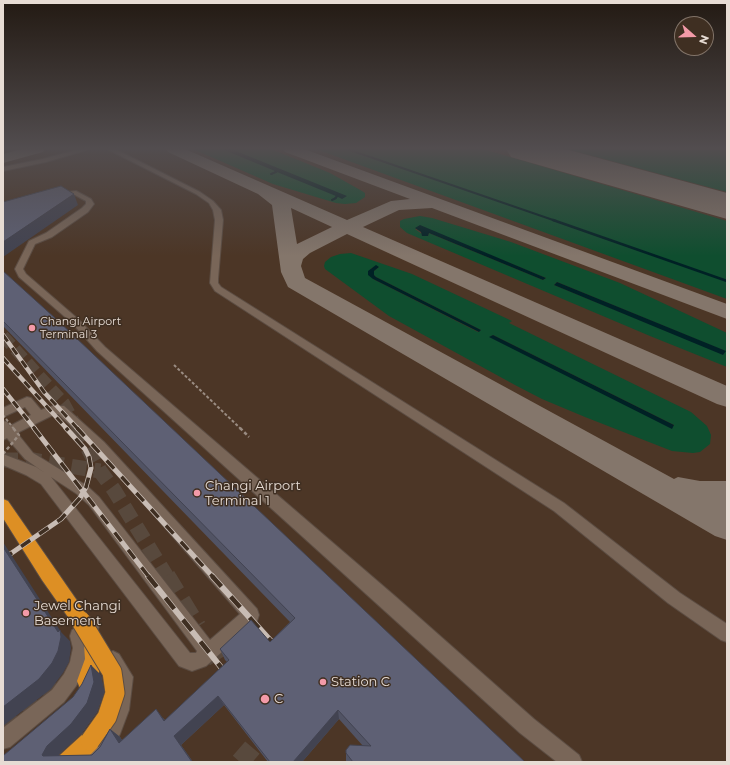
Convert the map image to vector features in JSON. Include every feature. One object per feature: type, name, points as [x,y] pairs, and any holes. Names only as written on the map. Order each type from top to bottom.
[{"type":"highway","points":[[3,504],[85,628],[112,672],[115,693],[106,717],[90,741],[67,762]]},
{"type":"highway","points":[[3,760],[67,707],[84,686],[92,669],[94,659],[94,648],[85,628]]},
{"type":"lane","points":[[181,185],[212,202],[217,210],[219,220],[214,283],[218,289],[560,507],[674,598],[727,634]]},
{"type":"lane","points":[[48,197],[76,193],[89,200],[90,204],[85,210],[49,235],[31,240],[19,269],[22,275],[75,321],[102,349],[396,608],[527,726],[559,750],[572,762]]},
{"type":"lane","points":[[3,414],[27,401],[39,416]]},
{"type":"lane","points":[[3,459],[31,471],[46,480],[185,660],[192,662],[200,660],[210,652],[251,615],[100,445],[60,409],[53,410],[5,431],[29,456],[82,490],[94,501],[210,652]]},
{"type":"lane","points":[[3,740],[58,696],[70,680],[78,664],[80,648],[78,636],[91,626],[124,677],[120,710],[102,747],[90,762]]},
{"type":"path","points":[[174,364],[249,437]]},
{"type":"path","points":[[3,414],[19,435],[3,454]]},
{"type":"shaded area","points":[[3,185],[727,185],[727,762],[3,762]]},
{"type":"green space","points":[[275,185],[350,185],[365,193],[365,197],[356,203],[336,203]]},
{"type":"green space","points":[[414,185],[604,185],[727,221],[727,299]]},
{"type":"green space","points":[[700,185],[727,185],[727,192]]},
{"type":"green space","points":[[420,216],[432,218],[511,242],[620,283],[727,333],[727,367],[407,233],[400,227],[400,221]],"holes":[[[420,226],[546,278],[543,280],[429,233],[428,236],[422,234],[415,229]],[[557,282],[725,351],[723,354],[554,285]]]},
{"type":"green space","points":[[351,253],[412,274],[512,321],[509,323],[691,412],[707,426],[711,435],[710,444],[700,452],[693,453],[672,451],[542,399],[389,316],[325,269],[325,262],[331,257]],"holes":[[[379,267],[374,271],[374,275],[376,277],[481,330],[478,332],[373,279],[371,268]],[[493,335],[674,425],[674,426],[490,337]]]},
{"type":"water","points":[[308,185],[319,185],[347,196],[342,199],[338,197],[332,200],[336,196]]},
{"type":"water","points":[[420,225],[546,278],[543,280],[429,233],[428,236],[422,236],[421,232],[415,228]]},
{"type":"water","points":[[376,265],[379,267],[374,271],[374,275],[376,277],[481,330],[479,332],[373,279],[368,275],[368,271]]},
{"type":"water","points":[[557,282],[726,351],[723,355],[554,285]]},
{"type":"water","points":[[493,335],[674,425],[672,429],[489,337]]},
{"type":"building","points":[[61,186],[74,194],[3,242],[3,202]]},
{"type":"building","points":[[3,271],[55,318],[525,762],[353,762],[346,753],[346,750],[350,745],[371,746],[338,710],[293,762],[270,762],[218,696],[174,736],[192,762],[3,762],[3,755],[73,697],[82,684],[91,665],[94,682],[87,703],[71,724],[47,746],[42,755],[43,756],[92,755],[100,747],[110,729],[119,743],[156,709],[164,721],[229,660],[220,649],[251,620],[270,642],[295,618],[3,321]]},
{"type":"building","points":[[3,547],[58,632],[60,630],[61,637],[58,651],[52,663],[39,679],[3,707]]},
{"type":"waterway","points":[[451,185],[556,221]]},
{"type":"waterway","points":[[332,200],[336,198],[337,195]]},
{"type":"waterway","points":[[553,220],[727,281]]},
{"type":"taxiway","points":[[253,185],[347,227]]},
{"type":"taxiway","points":[[386,185],[727,312]]},
{"type":"taxiway","points":[[265,191],[279,202],[282,207],[290,266]]},
{"type":"taxiway","points":[[347,227],[378,212],[397,205],[427,204]]},
{"type":"taxiway","points":[[290,266],[294,257],[303,249],[347,227]]},
{"type":"taxiway","points":[[347,227],[727,397]]},
{"type":"taxiway","points":[[290,266],[291,272],[296,282],[727,525]]},
{"type":"taxiway","points":[[678,491],[700,495],[727,495]]},
{"type":"runway","points":[[651,185],[727,206]]},
{"type":"tunnel","points":[[3,336],[64,403],[78,429]]},
{"type":"tunnel","points":[[77,428],[100,471]]},
{"type":"tunnel","points":[[3,460],[33,460],[100,471]]},
{"type":"tunnel","points":[[100,471],[114,490],[167,577]]},
{"type":"tunnel","points":[[166,576],[197,627]]},
{"type":"tunnel","points":[[208,644],[231,681]]},
{"type":"tunnel","points":[[3,728],[44,695],[52,681]]},
{"type":"tunnel","points":[[240,762],[259,740],[261,731]]},
{"type":"railway","points":[[3,335],[44,392],[78,429]]},
{"type":"railway","points":[[3,358],[67,429]]},
{"type":"railway","points":[[3,389],[35,429]]},
{"type":"railway","points":[[34,428],[83,492]]},
{"type":"railway","points":[[66,428],[85,449],[89,457],[91,468],[83,492]]},
{"type":"railway","points":[[77,428],[213,577]]},
{"type":"railway","points":[[3,559],[61,519],[80,498],[83,492]]},
{"type":"railway","points":[[83,492],[149,577]]},
{"type":"railway","points":[[148,576],[228,676]]},
{"type":"railway","points":[[212,576],[278,649]]},
{"type":"place","name":"Changi Airport Terminal 3","points":[[32,328]]},
{"type":"place","name":"Changi Airport Terminal 1","points":[[197,493]]},
{"type":"place","name":"Jewel Changi Basement","points":[[26,613]]},
{"type":"place","name":"Station C","points":[[323,682]]},
{"type":"place","name":"C","points":[[265,699]]}]
